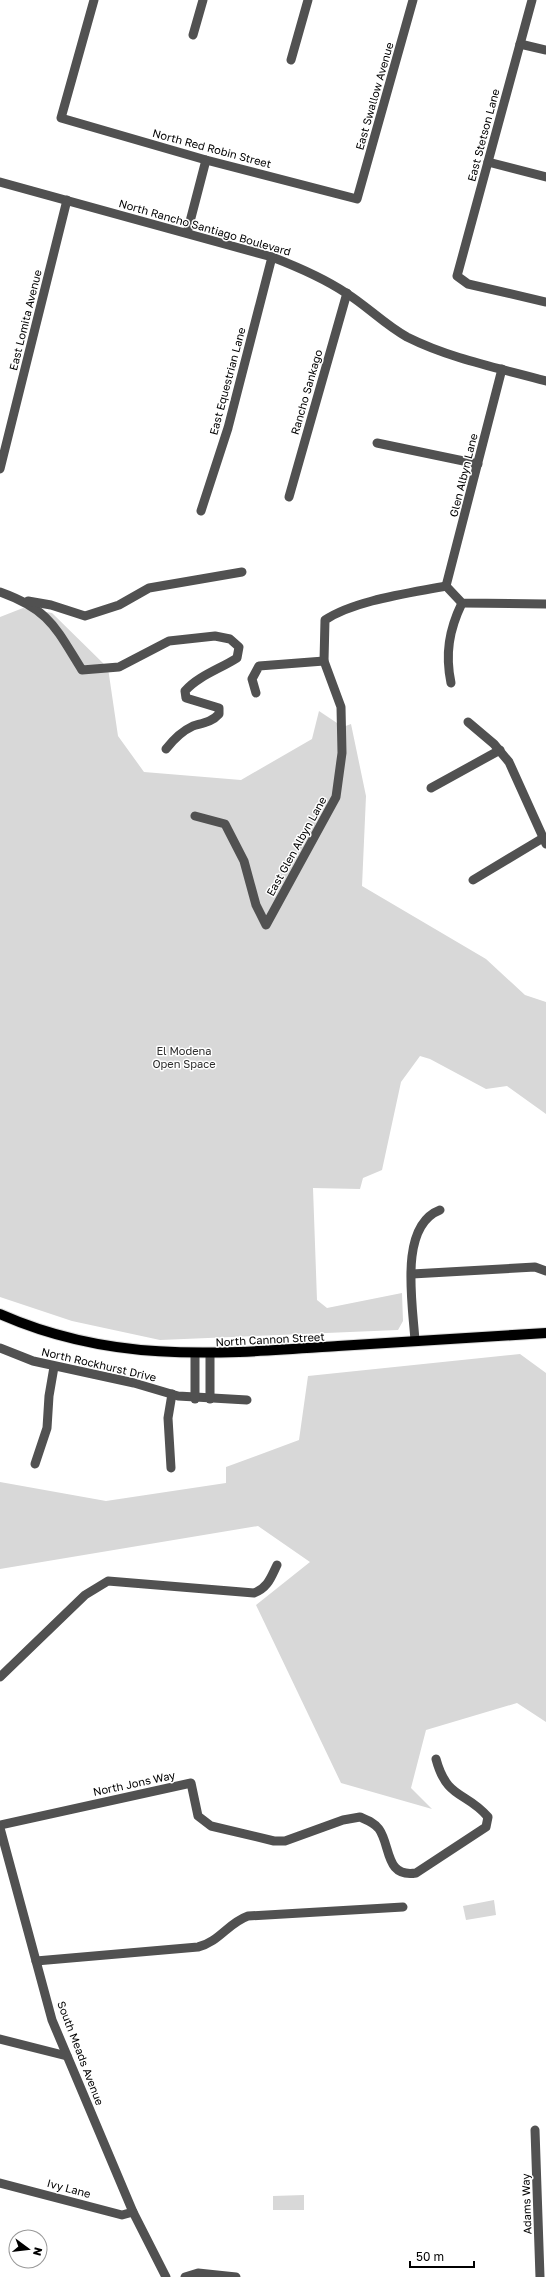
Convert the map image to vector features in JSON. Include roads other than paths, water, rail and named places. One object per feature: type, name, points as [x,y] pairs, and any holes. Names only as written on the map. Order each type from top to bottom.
[{"type":"main road","name":"North Cannon Street","points":[[0,1314],[29,1326],[102,1346],[131,1350],[195,1354],[546,1333]]},
{"type":"street","name":"North Red Robin Street","points":[[94,0],[61,118],[206,160],[357,199]]},
{"type":"street","points":[[193,35],[204,0]]},
{"type":"street","points":[[291,60],[308,0]]},
{"type":"street","name":"East Swallow Avenue","points":[[357,199],[413,0]]},
{"type":"street","name":"East Stetson Lane","points":[[532,0],[457,276],[468,284],[546,302]]},
{"type":"street","points":[[520,44],[546,50]]},
{"type":"street","points":[[187,233],[206,160]]},
{"type":"street","points":[[488,162],[546,177]]},
{"type":"street","name":"North Rancho Santiago Boulevard","points":[[0,182],[272,257],[315,274],[347,293],[405,336],[450,355],[546,381]]},
{"type":"street","name":"East Lomita Avenue","points":[[0,469],[67,200]]},
{"type":"street","name":"East Equestrian Lane","points":[[201,511],[228,428],[272,257]]},
{"type":"street","name":"Rancho Sankago","points":[[289,497],[347,293]]},
{"type":"street","name":"Glen Albyn Lane","points":[[446,586],[502,369]]},
{"type":"street","points":[[377,443],[478,464]]},
{"type":"street","points":[[0,592],[23,600],[51,605],[85,616],[119,605],[149,588],[242,572]]},
{"type":"street","points":[[446,586],[462,603],[546,604]]},
{"type":"street","name":"East Glen Albyn Lane","points":[[195,816],[225,824],[244,861],[256,905],[266,925],[336,797],[342,753],[340,707],[324,661],[326,620],[336,614],[394,596],[446,586]]},
{"type":"street","points":[[23,600],[50,620],[82,670],[119,666],[169,641],[215,636],[230,639],[239,647],[237,658],[221,669],[191,684],[185,691],[186,698],[214,705],[219,708],[219,714],[214,720],[191,727],[176,738],[166,750]]},
{"type":"street","points":[[451,684],[447,654],[448,643],[455,617],[462,603]]},
{"type":"street","points":[[256,693],[252,679],[259,666],[324,661]]},
{"type":"street","points":[[468,722],[500,750],[515,776],[544,841],[473,880]]},
{"type":"street","points":[[431,788],[500,750]]},
{"type":"street","points":[[415,1341],[412,1246],[419,1227],[428,1216],[440,1210]]},
{"type":"street","points":[[412,1274],[535,1267],[546,1271]]},
{"type":"street","name":"North Rockhurst Drive","points":[[0,1348],[27,1359],[54,1367],[134,1383],[195,1399],[246,1400]]},
{"type":"street","points":[[195,1354],[195,1399]]},
{"type":"street","points":[[210,1354],[210,1399]]},
{"type":"street","points":[[35,1464],[47,1428],[48,1396],[54,1367]]},
{"type":"street","points":[[171,1468],[168,1418],[172,1394]]},
{"type":"street","points":[[0,1677],[85,1595],[108,1581],[254,1593],[263,1590],[277,1565]]},
{"type":"street","name":"North Jons Way","points":[[0,1826],[191,1783],[198,1816],[211,1826],[274,1841],[285,1841],[343,1820],[360,1817],[378,1828],[385,1840],[391,1863],[398,1870],[408,1874],[416,1873],[476,1835],[486,1827],[488,1817],[482,1810],[453,1792],[440,1773],[436,1759]]},
{"type":"street","name":"South Meads Avenue","points":[[0,1826],[52,2020],[133,2212],[166,2277]]},
{"type":"street","points":[[36,1961],[198,1947],[215,1941],[238,1919],[248,1916],[403,1908]]},
{"type":"street","points":[[0,2039],[67,2056]]},
{"type":"street","name":"Adams Way","points":[[535,2130],[540,2277]]},
{"type":"street","name":"Ivy Lane","points":[[0,2183],[122,2215],[133,2212]]},
{"type":"street","points":[[185,2277],[198,2273],[236,2277]]},
{"type":"park label","name":"El Modena Open Space","points":[[184,1056]]}]
